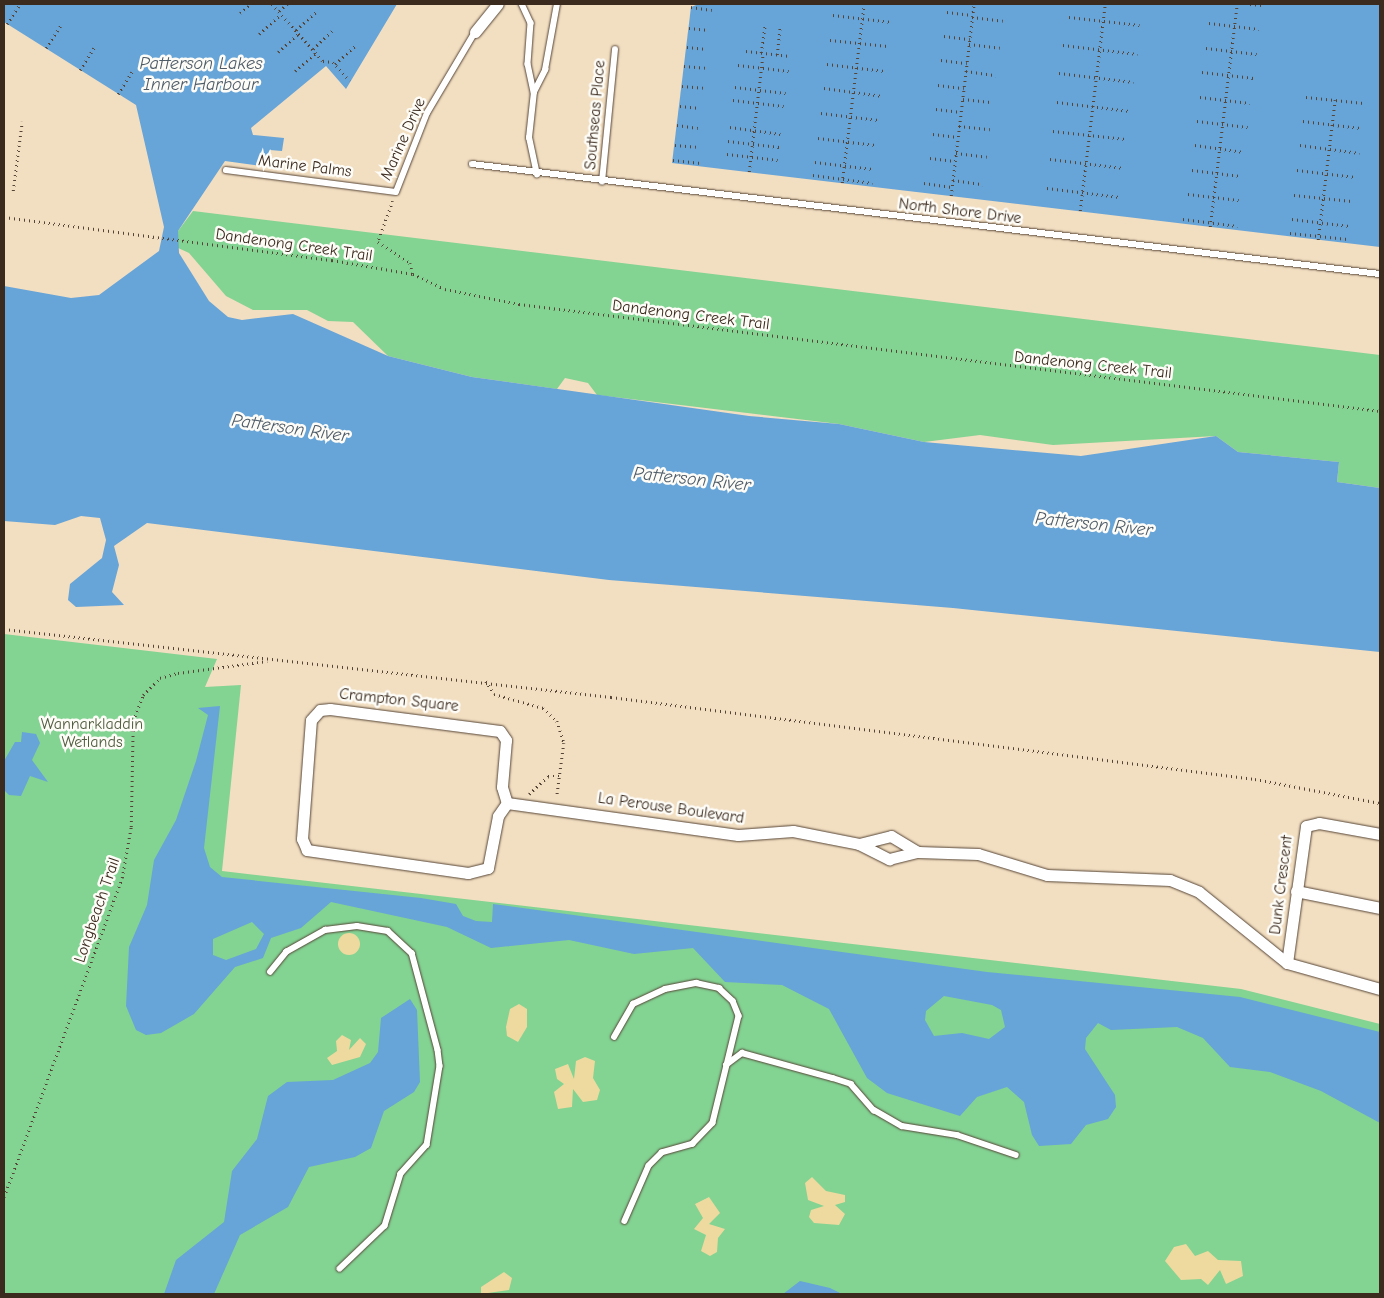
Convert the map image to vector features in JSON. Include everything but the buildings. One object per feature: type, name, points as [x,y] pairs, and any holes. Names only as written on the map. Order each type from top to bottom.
[{"type":"street","points":[[475,32],[498,4]]},
{"type":"street","name":"Crampton Square","points":[[330,709],[494,727],[506,740],[502,787],[507,803],[497,821],[491,865],[481,872],[312,854],[302,839],[312,718],[330,709]]},
{"type":"street","name":"La Perouse Boulevard","points":[[507,803],[732,835],[790,831],[859,844],[888,859],[918,852],[978,854],[1047,875],[1187,884],[1287,963],[1380,989]]},
{"type":"street","name":"Dunk Crescent","points":[[1287,963],[1306,826],[1319,823],[1380,834]]},
{"type":"street","name":"La Perouse Boulevard","points":[[859,844],[891,836],[918,852]]},
{"type":"street","points":[[1296,891],[1380,908]]},
{"type":"lane","points":[[522,4],[530,23],[528,64],[534,92]]},
{"type":"lane","points":[[537,175],[529,138],[534,92],[544,70],[557,4]]},
{"type":"lane","name":"Marine Drive","points":[[380,190],[396,192],[427,113],[475,32]]},
{"type":"lane","name":"Southseas Place","points":[[602,182],[615,50]]},
{"type":"lane","name":"North Shore Drive","points":[[472,164],[537,175],[1380,274]]},
{"type":"lane","name":"Marine Palms","points":[[226,170],[380,190]]},
{"type":"lane","points":[[270,972],[286,952],[325,930],[357,926],[388,931],[412,954],[438,1050],[440,1066],[427,1145],[401,1174],[380,1233],[340,1269]]},
{"type":"lane","points":[[614,1037],[633,1004],[664,990],[696,983],[719,988],[733,1001],[739,1016],[716,1111],[705,1136],[662,1153],[649,1166],[624,1221]]},
{"type":"lane","points":[[726,1065],[742,1053],[842,1081],[851,1084],[874,1110],[902,1126],[957,1135],[1016,1155]]},
{"type":"path","points":[[7,24],[20,4]]},
{"type":"path","points":[[240,13],[251,4]]},
{"type":"path","points":[[272,4],[323,61],[335,64],[350,81]]},
{"type":"path","points":[[259,34],[287,4]]},
{"type":"path","points":[[842,183],[864,4]]},
{"type":"path","points":[[951,196],[974,4]]},
{"type":"path","points":[[1080,211],[1105,4]]},
{"type":"path","points":[[1210,227],[1237,4]]},
{"type":"path","points":[[1250,4],[1262,5]]},
{"type":"path","points":[[691,8],[712,10]]},
{"type":"path","points":[[296,30],[317,12]]},
{"type":"path","points":[[947,12],[1003,21]]},
{"type":"path","points":[[833,15],[892,22]]},
{"type":"path","points":[[1069,16],[1140,25]]},
{"type":"path","points":[[1208,23],[1259,29]]},
{"type":"path","points":[[749,172],[764,24]]},
{"type":"path","points":[[46,48],[61,25]]},
{"type":"path","points":[[777,55],[780,26]]},
{"type":"path","points":[[689,28],[709,30]]},
{"type":"path","points":[[313,49],[334,30]]},
{"type":"path","points":[[278,52],[299,33]]},
{"type":"path","points":[[944,36],[970,39]]},
{"type":"path","points":[[830,40],[888,46]]},
{"type":"path","points":[[969,44],[1000,48]]},
{"type":"path","points":[[1063,45],[1137,54]]},
{"type":"path","points":[[335,64],[355,46]]},
{"type":"path","points":[[687,47],[707,49]]},
{"type":"path","points":[[80,70],[94,48]]},
{"type":"path","points":[[1206,48],[1257,54]]},
{"type":"path","points":[[746,51],[790,56]]},
{"type":"path","points":[[295,71],[316,52]]},
{"type":"path","points":[[941,60],[967,64]]},
{"type":"path","points":[[827,64],[886,71]]},
{"type":"path","points":[[738,65],[788,71]]},
{"type":"path","points":[[684,66],[705,68]]},
{"type":"path","points":[[118,94],[132,72]]},
{"type":"path","points":[[966,72],[996,75]]},
{"type":"path","points":[[1202,72],[1254,78]]},
{"type":"path","points":[[1059,74],[1133,82]]},
{"type":"path","points":[[938,85],[964,88]]},
{"type":"path","points":[[682,86],[703,88]]},
{"type":"path","points":[[736,87],[786,93]]},
{"type":"path","points":[[824,88],[882,96]]},
{"type":"path","points":[[1306,96],[1364,103]]},
{"type":"path","points":[[1200,97],[1250,103]]},
{"type":"path","points":[[962,99],[993,102]]},
{"type":"path","points":[[733,100],[784,106]]},
{"type":"path","points":[[1319,238],[1335,100]]},
{"type":"path","points":[[1056,102],[1129,111]]},
{"type":"path","points":[[680,106],[700,108]]},
{"type":"path","points":[[936,109],[961,112]]},
{"type":"path","points":[[821,113],[880,120]]},
{"type":"path","points":[[1197,121],[1248,127]]},
{"type":"path","points":[[1303,121],[1361,128]]},
{"type":"path","points":[[13,191],[22,122]]},
{"type":"path","points":[[677,125],[698,128]]},
{"type":"path","points":[[959,126],[990,129]]},
{"type":"path","points":[[730,127],[781,134]]},
{"type":"path","points":[[1053,131],[1126,139]]},
{"type":"path","points":[[933,134],[958,137]]},
{"type":"path","points":[[818,138],[876,145]]},
{"type":"path","points":[[728,141],[780,147]]},
{"type":"path","points":[[675,145],[696,147]]},
{"type":"path","points":[[1194,145],[1244,152]]},
{"type":"path","points":[[1300,145],[1358,153]]},
{"type":"path","points":[[956,153],[987,157]]},
{"type":"path","points":[[727,154],[778,160]]},
{"type":"path","points":[[930,158],[955,161]]},
{"type":"path","points":[[1050,159],[1123,168]]},
{"type":"path","points":[[673,160],[701,163]]},
{"type":"path","points":[[815,162],[873,169]]},
{"type":"path","points":[[1192,170],[1241,176]]},
{"type":"path","points":[[1298,170],[1356,177]]},
{"type":"path","points":[[813,175],[872,183]]},
{"type":"path","points":[[953,180],[983,184]]},
{"type":"path","points":[[924,183],[952,186]]},
{"type":"path","points":[[1046,188],[1119,197]]},
{"type":"path","points":[[396,192],[378,242],[410,263],[414,274]]},
{"type":"path","points":[[1188,194],[1238,200]]},
{"type":"path","points":[[1294,195],[1352,201]]},
{"type":"path","name":"Dandenong Creek Trail","points":[[4,217],[414,274],[445,289],[519,304],[1380,411]]},
{"type":"path","points":[[1183,219],[1238,226]]},
{"type":"path","points":[[1292,219],[1350,226]]},
{"type":"path","points":[[1290,232],[1319,238],[1348,239]]},
{"type":"path","points":[[4,629],[271,660],[486,681],[1158,766],[1380,803]]},
{"type":"path","name":"Longbeach Trail","points":[[4,1197],[122,878],[131,827],[133,721],[143,695],[160,678],[178,673],[271,660]]},
{"type":"path","points":[[486,681],[494,694],[543,708],[553,716],[564,743],[555,809]]},
{"type":"path","points":[[528,805],[528,795],[540,781],[560,776]]},
{"type":"green space","points":[[193,211],[1380,355],[1380,488],[1337,482],[1339,462],[1238,452],[1216,436],[1053,445],[980,435],[924,442],[839,424],[597,395],[588,383],[565,378],[557,389],[472,377],[388,356],[353,322],[328,321],[307,310],[253,310],[226,296],[189,253],[176,247],[178,231]]},
{"type":"green space","name":"Wannarkladdin Wetlands","points":[[4,634],[217,659],[205,687],[241,685],[222,871],[1241,989],[1380,1024],[1380,1294],[4,1294]]},
{"type":"sand","points":[[349,933],[357,936],[360,944],[357,952],[349,955],[341,952],[338,944],[341,936]]},
{"type":"sand","points":[[519,1004],[527,1009],[527,1027],[518,1042],[507,1036],[506,1027],[510,1009]]},
{"type":"sand","points":[[342,1035],[351,1040],[349,1050],[360,1038],[366,1044],[360,1057],[332,1065],[327,1058],[337,1051],[336,1041]]},
{"type":"sand","points":[[585,1057],[595,1061],[593,1078],[600,1090],[597,1100],[583,1102],[573,1089],[572,1107],[558,1109],[554,1092],[564,1084],[557,1079],[555,1069],[568,1064],[574,1079],[576,1061]]},
{"type":"sand","points":[[812,1177],[826,1191],[845,1195],[845,1202],[835,1205],[845,1214],[839,1225],[814,1223],[809,1217],[811,1210],[824,1206],[808,1200],[805,1183]]},
{"type":"sand","points":[[709,1197],[720,1213],[709,1224],[725,1229],[718,1238],[717,1252],[710,1256],[701,1251],[706,1235],[694,1229],[703,1218],[695,1204]]},
{"type":"sand","points":[[1186,1244],[1195,1256],[1208,1251],[1218,1260],[1241,1261],[1243,1276],[1226,1284],[1220,1270],[1208,1285],[1201,1279],[1181,1280],[1165,1261],[1174,1247]]},
{"type":"sand","points":[[504,1272],[512,1278],[509,1290],[481,1294],[481,1287]]},
{"type":"water","points":[[4,4],[397,4],[346,89],[326,66],[251,128],[253,135],[284,138],[282,151],[270,150],[269,167],[225,161],[178,231],[179,253],[209,301],[228,317],[242,320],[293,314],[388,356],[472,377],[749,416],[839,424],[924,442],[1081,456],[1216,436],[1238,452],[1339,462],[1337,482],[1380,488],[1380,652],[953,608],[609,580],[147,523],[114,546],[119,565],[112,592],[124,605],[76,607],[68,600],[70,584],[102,558],[106,540],[100,518],[81,516],[55,525],[4,521],[4,286],[71,298],[99,295],[159,251],[164,227],[136,105],[4,22]]},
{"type":"water","points":[[699,4],[1380,4],[1380,247],[672,163],[691,7]]},
{"type":"water","points":[[220,706],[204,848],[210,867],[222,877],[421,898],[456,904],[463,916],[476,921],[492,922],[493,904],[987,972],[1240,997],[1380,1032],[1380,1123],[1321,1091],[1270,1072],[1230,1067],[1203,1038],[1177,1027],[1111,1030],[1098,1023],[1086,1038],[1085,1049],[1115,1095],[1116,1107],[1108,1119],[1086,1125],[1071,1144],[1039,1146],[1032,1135],[1024,1102],[1007,1087],[977,1097],[960,1116],[887,1093],[867,1078],[829,1009],[782,985],[725,982],[693,948],[634,954],[569,940],[491,948],[447,927],[331,902],[301,928],[271,938],[263,958],[235,967],[194,1014],[161,1033],[146,1035],[136,1030],[126,1006],[129,947],[147,905],[154,860],[176,820],[196,761],[208,715],[198,708]],"holes":[[[252,922],[264,934],[256,949],[226,960],[213,955],[213,939]],[[944,996],[992,1005],[1001,1010],[1005,1027],[989,1039],[962,1033],[934,1036],[925,1020],[926,1011]]]},
{"type":"water","points":[[22,732],[36,734],[40,743],[32,760],[48,782],[30,776],[21,796],[9,795],[4,790],[4,761],[15,742],[21,742]]},
{"type":"water","points":[[410,999],[417,1010],[420,1082],[414,1092],[384,1111],[371,1148],[355,1157],[309,1167],[288,1207],[240,1235],[214,1294],[164,1294],[176,1260],[224,1222],[232,1171],[257,1139],[268,1096],[287,1082],[333,1080],[370,1063],[378,1052],[381,1018]]},
{"type":"water","points":[[800,1281],[830,1288],[842,1294],[783,1294]]},
{"type":"water label","name":"Patterson Lakes Inner Harbour","points":[[201,75]]},
{"type":"water label","name":"Patterson River","points":[[290,429]]},
{"type":"water label","name":"Patterson River","points":[[692,480]]},
{"type":"water label","name":"Patterson River","points":[[1094,525]]}]
